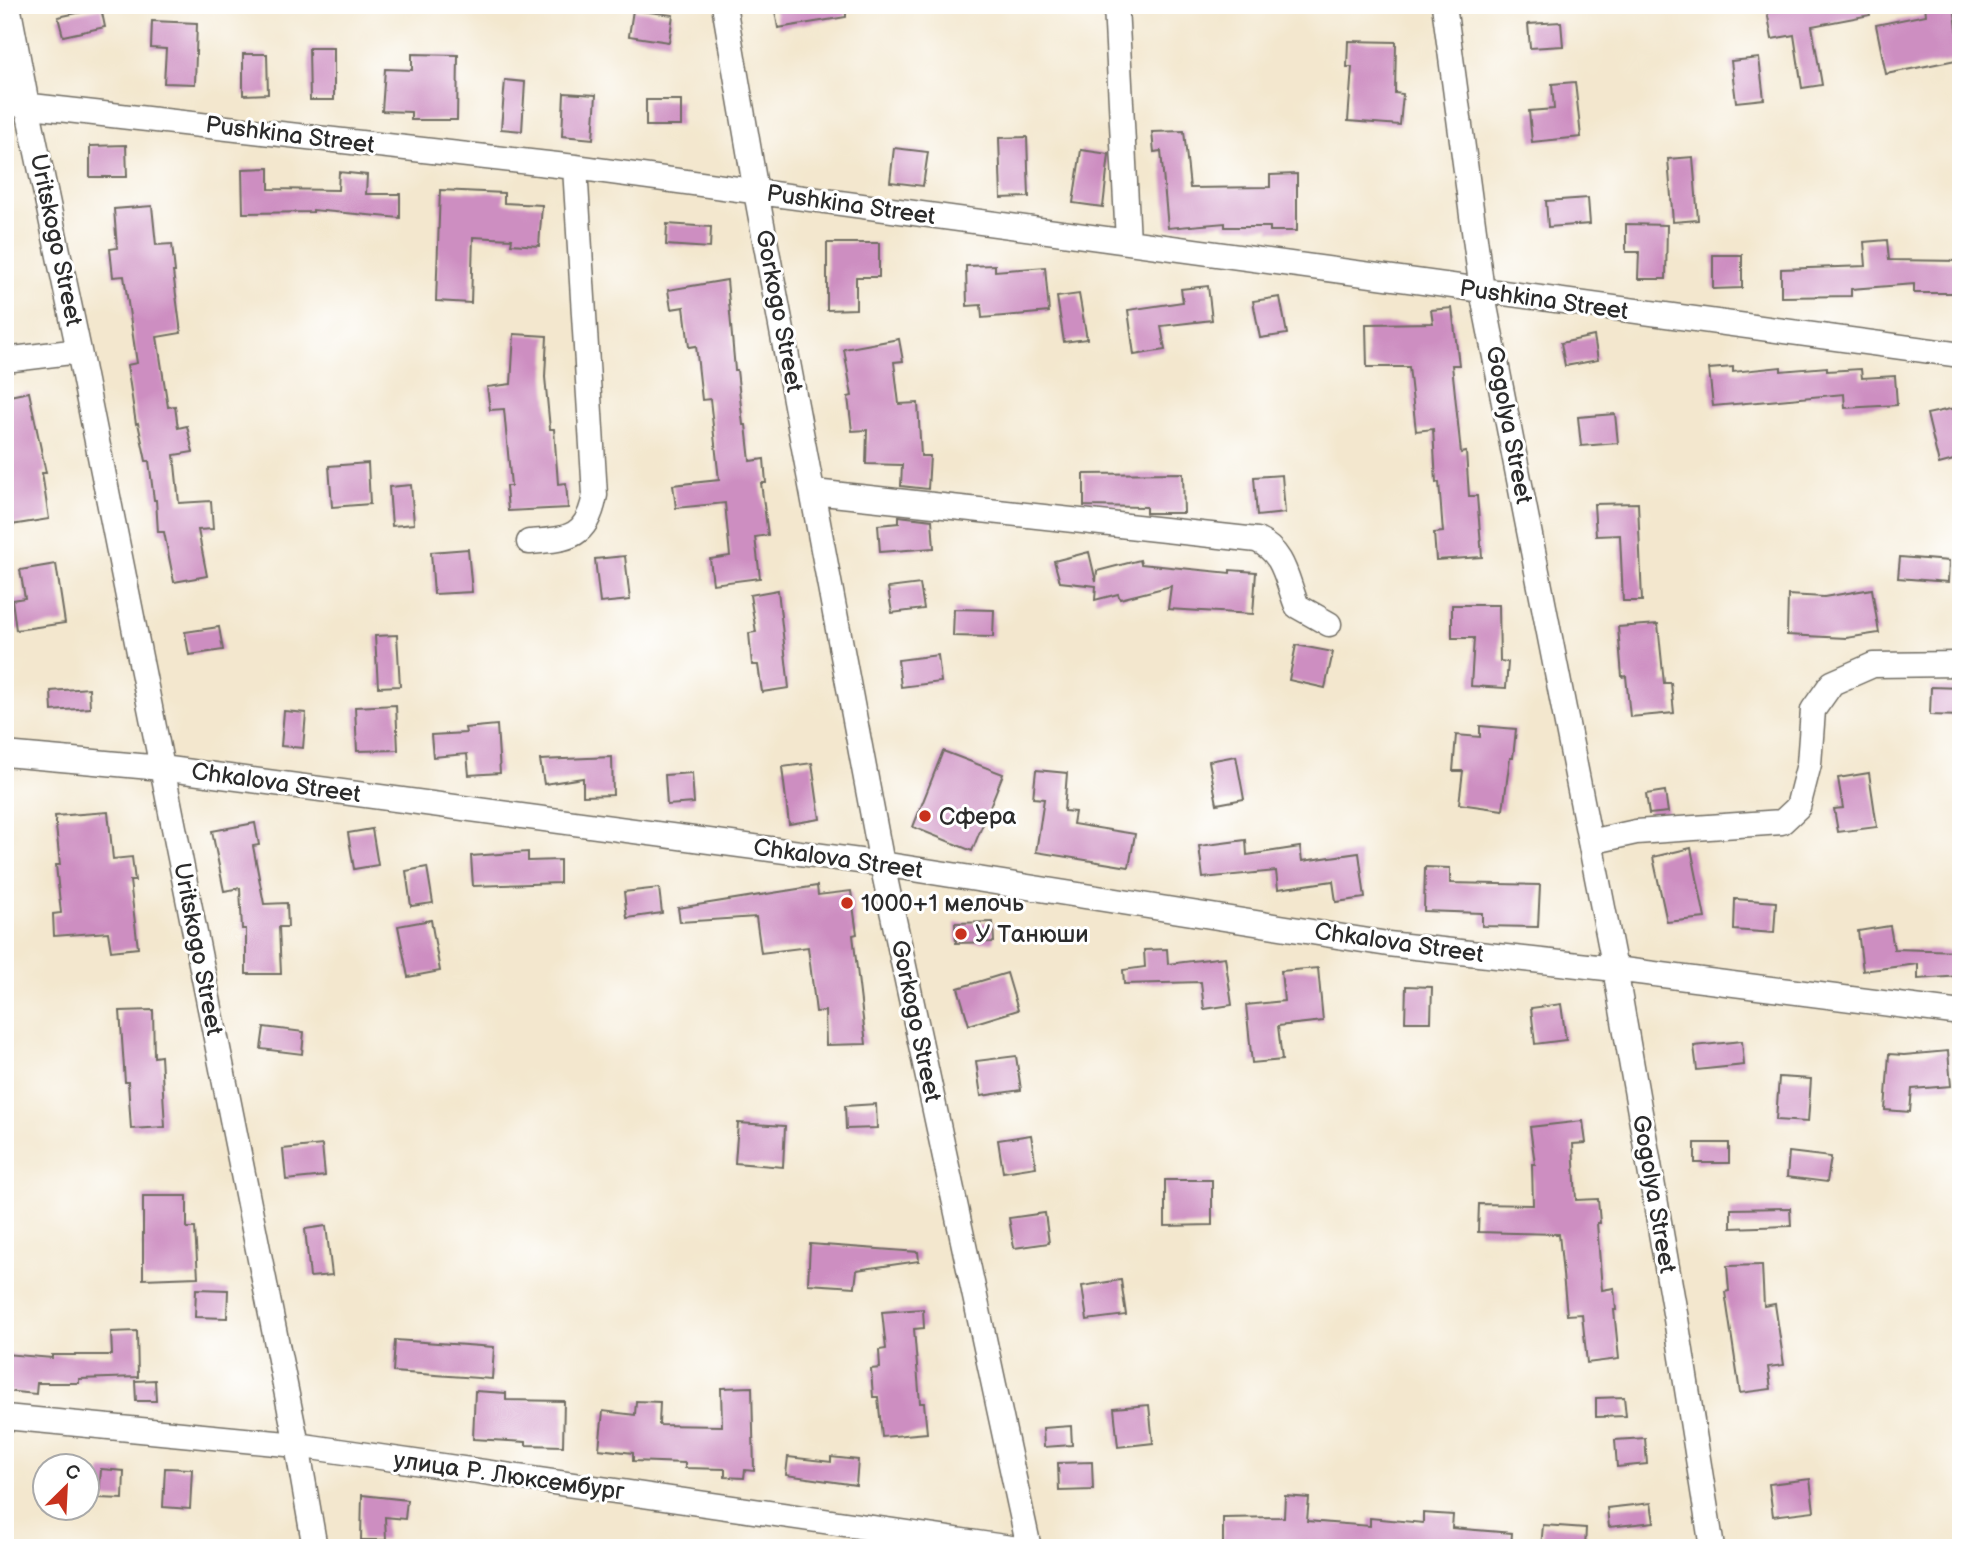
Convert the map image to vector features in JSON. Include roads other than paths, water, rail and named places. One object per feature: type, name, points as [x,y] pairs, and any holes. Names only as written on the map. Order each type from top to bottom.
[{"type":"street","name":"Uritskogo Street","points":[[8,5],[16,104],[79,351],[315,1548]]},
{"type":"street","name":"Gorkogo Street","points":[[724,5],[756,192],[882,864],[1029,1548]]},
{"type":"street","points":[[1116,5],[1128,242]]},
{"type":"street","name":"Gogolya Street","points":[[1444,5],[1482,291],[1615,969],[1713,1548]]},
{"type":"street","name":"Pushkina Street","points":[[16,104],[575,167],[1961,355]]},
{"type":"street","points":[[529,542],[566,539],[580,530],[591,515],[595,495],[575,167]]},
{"type":"street","name":"Uritskogo Street","points":[[5,360],[79,351]]},
{"type":"street","points":[[814,492],[1257,540],[1271,546],[1280,559],[1297,606],[1329,625]]},
{"type":"street","points":[[1590,842],[1636,832],[1782,822],[1798,807],[1810,764],[1813,710],[1832,683],[1873,665],[1961,664]]},
{"type":"street","name":"Chkalova Street","points":[[5,754],[162,768],[882,864],[1388,944],[1615,969],[1961,1013]]},
{"type":"street","name":"улица Р. Люксембург","points":[[5,1417],[297,1446],[1011,1548]]},
{"type":"place","name":"Сфера","points":[[925,816]]},
{"type":"place","name":"1000+1 мелочь","points":[[847,903]]},
{"type":"place","name":"У Танюши","points":[[961,934]]}]
